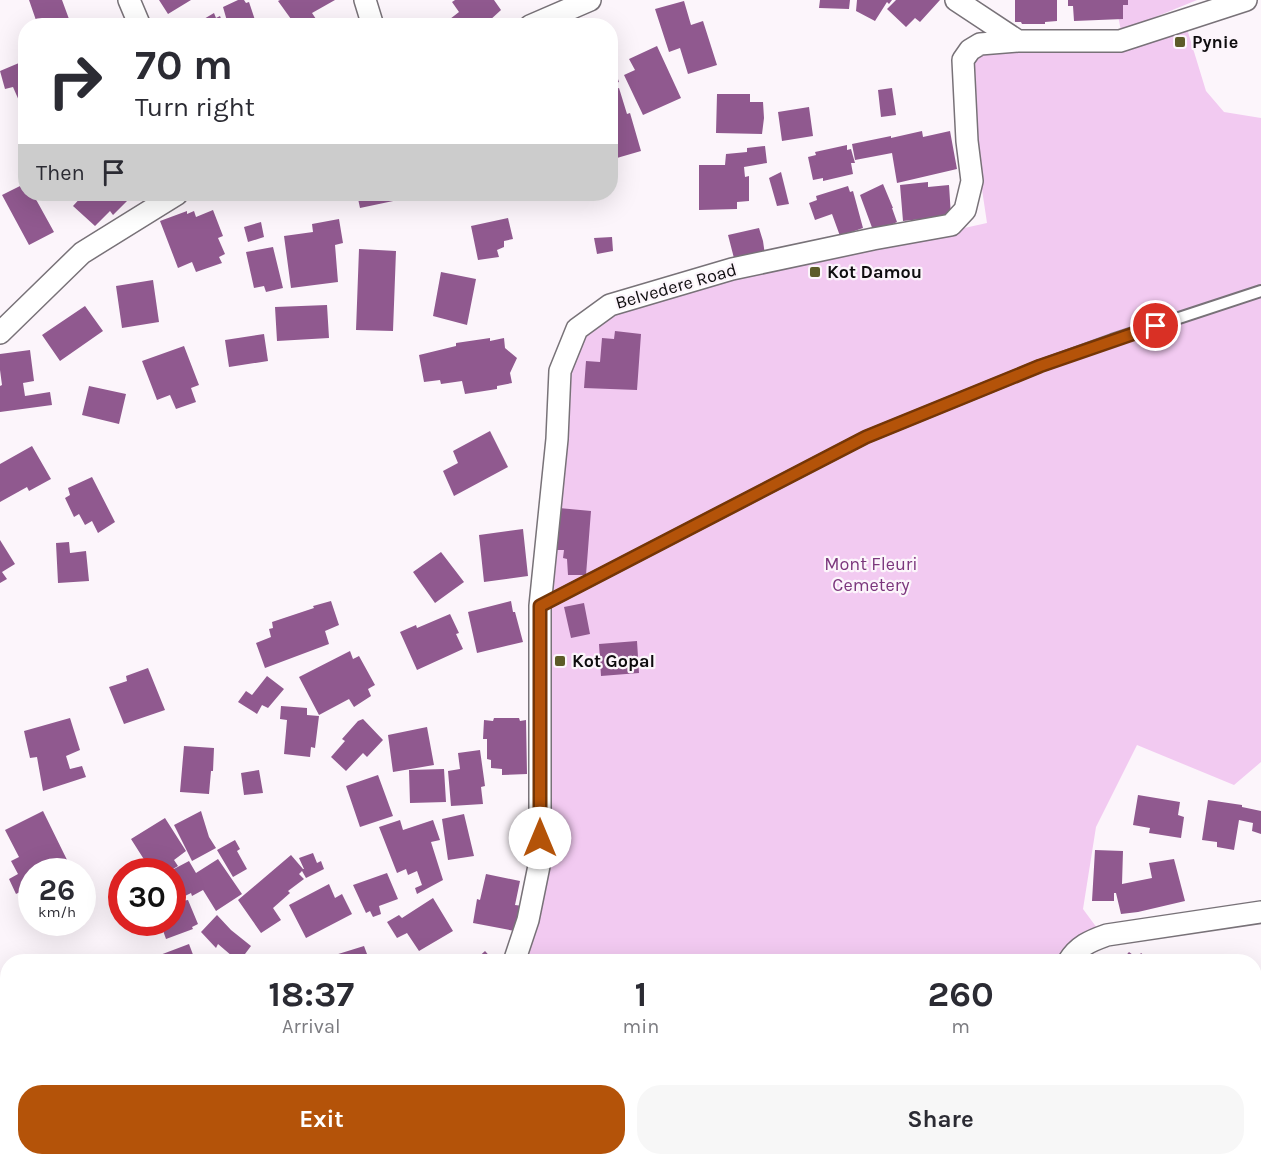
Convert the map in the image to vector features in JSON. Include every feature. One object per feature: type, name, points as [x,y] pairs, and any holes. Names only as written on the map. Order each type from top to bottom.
[{"type":"street","points":[[129,0],[137,18]]},
{"type":"street","points":[[365,0],[371,18]]},
{"type":"street","points":[[548,18],[590,0]]},
{"type":"street","points":[[956,0],[1018,41]]},
{"type":"street","name":"Belvedere Road","points":[[517,954],[528,920],[540,861],[540,606],[557,439],[560,371],[578,329],[610,305],[732,269],[951,225],[965,210],[972,181],[967,141],[963,60],[970,50],[980,44],[1018,41],[1120,41],[1246,0]]},
{"type":"street","points":[[0,333],[82,253],[166,201]]},
{"type":"street","points":[[1072,954],[1091,940],[1107,935],[1261,912]]},
{"type":"lane","points":[[540,606],[866,437],[1040,366],[1261,291]]},
{"type":"green space","points":[[1115,0],[1197,0],[1121,31]]},
{"type":"green space","name":"Mont Fleuri Cemetery","points":[[1184,19],[1206,91],[1224,112],[1261,118],[1261,762],[1234,785],[1137,745],[1096,827],[1083,909],[1097,928],[1081,954],[529,954],[549,863],[547,611],[568,355],[596,317],[678,291],[987,223],[963,62],[971,53],[1129,36]]},
{"type":"building","points":[[29,0],[62,0],[69,18],[35,18]]},
{"type":"building","points":[[159,0],[191,0],[168,14]]},
{"type":"building","points":[[238,0],[244,0],[246,3],[249,2],[254,18],[226,18],[223,7]]},
{"type":"building","points":[[335,0],[312,13],[315,18],[290,18],[278,1]]},
{"type":"building","points":[[455,0],[494,0],[501,10],[492,18],[451,18],[459,12],[452,2]]},
{"type":"building","points":[[820,0],[850,0],[849,9],[819,8]]},
{"type":"building","points":[[857,0],[892,0],[889,4],[887,2],[875,21],[856,11]]},
{"type":"building","points":[[896,0],[940,0],[920,22],[915,18],[906,27],[887,9]]},
{"type":"building","points":[[1015,0],[1057,0],[1057,21],[1045,22],[1045,24],[1015,22]]},
{"type":"building","points":[[1068,0],[1128,0],[1128,5],[1123,5],[1123,19],[1074,21],[1073,6],[1068,6]]},
{"type":"building","points":[[684,1],[691,25],[703,21],[717,65],[688,74],[680,48],[669,52],[655,9]]},
{"type":"building","points":[[214,13],[216,18],[206,18]]},
{"type":"building","points":[[657,46],[681,98],[643,115],[624,75],[635,70],[629,59]]},
{"type":"building","points":[[18,63],[18,98],[13,87],[5,89],[0,71]]},
{"type":"building","points":[[618,88],[627,114],[630,113],[641,151],[618,158]]},
{"type":"building","points":[[892,88],[896,115],[881,117],[878,90]]},
{"type":"building","points":[[717,94],[750,94],[750,102],[763,102],[762,134],[716,133]]},
{"type":"building","points":[[809,107],[813,136],[782,141],[778,112]]},
{"type":"building","points":[[922,131],[923,137],[950,131],[957,169],[897,183],[892,153],[855,160],[852,144]]},
{"type":"building","points":[[847,145],[847,150],[851,149],[855,163],[851,163],[853,174],[823,181],[823,178],[813,180],[808,157],[816,155],[815,152]]},
{"type":"building","points":[[765,146],[767,163],[744,167],[745,177],[749,176],[749,201],[737,202],[737,209],[699,210],[699,165],[725,165],[726,154],[747,152],[747,148]]},
{"type":"building","points":[[781,172],[789,204],[777,206],[769,178]]},
{"type":"building","points":[[928,182],[928,187],[949,185],[951,216],[903,221],[900,185]]},
{"type":"building","points":[[883,184],[897,222],[874,233],[860,195]]},
{"type":"building","points":[[848,186],[850,192],[853,191],[863,228],[840,236],[832,214],[815,220],[809,203],[817,200],[816,196]]},
{"type":"building","points":[[18,187],[18,201],[37,201],[54,232],[29,245],[2,195]]},
{"type":"building","points":[[78,201],[127,201],[113,215],[110,211],[95,226],[73,206]]},
{"type":"building","points":[[358,201],[393,201],[360,208]]},
{"type":"building","points":[[213,210],[223,236],[218,238],[225,254],[219,257],[222,263],[196,272],[192,262],[178,268],[160,221],[187,211],[187,214],[194,211],[196,217]]},
{"type":"building","points":[[508,218],[513,239],[504,241],[504,247],[497,250],[499,257],[478,260],[471,226]]},
{"type":"building","points":[[339,219],[343,243],[335,245],[338,282],[291,288],[284,236],[313,232],[312,224]]},
{"type":"building","points":[[261,222],[264,237],[248,242],[244,227]]},
{"type":"building","points":[[759,228],[765,255],[735,262],[728,235]]},
{"type":"building","points":[[612,237],[613,251],[597,254],[594,238]]},
{"type":"building","points":[[273,247],[283,288],[266,292],[264,286],[254,288],[246,252]]},
{"type":"building","points":[[359,249],[396,251],[393,331],[356,330]]},
{"type":"building","points":[[441,272],[476,279],[467,325],[433,316]]},
{"type":"building","points":[[153,280],[159,322],[122,328],[116,286]]},
{"type":"building","points":[[327,305],[329,338],[277,341],[275,307]]},
{"type":"building","points":[[85,306],[103,331],[60,361],[42,335]]},
{"type":"building","points":[[615,331],[641,334],[637,390],[584,388],[586,361],[600,362],[602,338],[614,339]]},
{"type":"building","points":[[264,334],[268,361],[229,367],[225,340]]},
{"type":"building","points":[[490,338],[490,341],[504,338],[505,348],[517,358],[510,373],[512,383],[497,386],[497,389],[465,394],[462,381],[441,384],[440,380],[424,382],[419,355],[456,346],[456,343]]},
{"type":"building","points":[[184,346],[199,385],[191,388],[196,402],[176,409],[170,395],[157,400],[142,361]]},
{"type":"building","points":[[30,350],[34,381],[23,383],[25,396],[50,392],[52,405],[0,412],[0,386],[2,385],[0,354]]},
{"type":"building","points":[[89,386],[126,394],[119,424],[82,415]]},
{"type":"building","points":[[490,431],[508,467],[454,496],[443,471],[458,463],[453,451]]},
{"type":"building","points":[[32,446],[51,479],[29,491],[27,487],[0,502],[0,464]]},
{"type":"building","points":[[92,477],[115,522],[98,533],[92,521],[85,525],[79,514],[74,517],[65,498],[70,495],[68,488]]},
{"type":"building","points":[[559,508],[591,511],[586,575],[568,575],[567,559],[563,558],[564,550],[557,550]]},
{"type":"building","points":[[523,529],[528,576],[484,582],[479,535]]},
{"type":"building","points":[[0,540],[15,564],[2,572],[7,579],[0,583]]},
{"type":"building","points":[[69,542],[70,553],[86,551],[89,581],[58,583],[56,543]]},
{"type":"building","points":[[441,552],[464,582],[435,603],[413,572]]},
{"type":"building","points":[[331,601],[339,625],[325,631],[329,644],[265,668],[256,643],[271,637],[269,629],[273,628],[272,622]]},
{"type":"building","points":[[511,601],[523,642],[477,653],[468,612]]},
{"type":"building","points":[[584,603],[590,634],[571,638],[564,607]]},
{"type":"building","points":[[450,614],[459,633],[456,634],[463,649],[417,670],[400,632],[416,625],[417,628]]},
{"type":"building","points":[[637,641],[639,673],[601,676],[599,644]]},
{"type":"building","points":[[350,651],[353,659],[359,656],[375,685],[368,689],[371,696],[354,707],[349,699],[319,715],[299,677]]},
{"type":"building","points":[[148,668],[165,710],[124,724],[109,687],[127,681],[126,676]]},
{"type":"building","points":[[267,676],[284,689],[268,708],[262,705],[257,714],[238,702],[246,691],[252,695]]},
{"type":"building","points":[[281,706],[307,708],[307,715],[319,716],[315,748],[311,747],[310,757],[284,754],[287,720],[280,719]]},
{"type":"building","points":[[70,718],[80,750],[66,756],[70,769],[82,766],[86,777],[43,791],[37,757],[30,758],[24,731]]},
{"type":"building","points":[[494,718],[526,720],[527,774],[502,775],[502,769],[491,768],[491,760],[487,759],[487,739],[483,739],[484,720],[493,721]]},
{"type":"building","points":[[363,719],[383,740],[367,757],[363,753],[346,771],[331,757],[345,741],[342,739],[358,721]]},
{"type":"building","points":[[427,727],[434,765],[393,772],[388,735]]},
{"type":"building","points":[[184,746],[214,748],[209,794],[180,792]]},
{"type":"building","points":[[480,750],[485,786],[481,787],[483,804],[451,806],[448,771],[460,769],[458,753]]},
{"type":"building","points":[[444,769],[446,802],[410,803],[409,770]]},
{"type":"building","points":[[259,770],[263,793],[244,795],[241,773]]},
{"type":"building","points":[[378,775],[393,816],[360,827],[346,786]]},
{"type":"building","points":[[1138,795],[1180,802],[1178,815],[1184,817],[1181,838],[1149,833],[1150,828],[1133,825]]},
{"type":"building","points":[[1208,800],[1242,805],[1242,807],[1261,811],[1261,834],[1252,831],[1253,823],[1239,820],[1234,850],[1217,847],[1217,842],[1202,840]]},
{"type":"building","points":[[43,811],[66,858],[18,858],[18,874],[11,861],[19,857],[5,830]]},
{"type":"building","points":[[201,811],[209,837],[216,848],[192,861],[174,825]]},
{"type":"building","points":[[464,814],[474,856],[448,860],[442,819]]},
{"type":"building","points":[[165,818],[186,851],[177,858],[143,858],[131,839]]},
{"type":"building","points":[[400,820],[403,830],[433,820],[440,840],[431,842],[443,880],[417,894],[415,888],[422,885],[417,871],[408,875],[406,869],[397,873],[379,827]]},
{"type":"building","points":[[235,840],[240,849],[237,851],[247,869],[233,877],[217,850]]},
{"type":"building","points":[[1095,850],[1123,851],[1122,884],[1152,878],[1149,863],[1174,859],[1185,901],[1121,914],[1116,893],[1114,893],[1114,901],[1092,901]]},
{"type":"building","points":[[313,853],[317,863],[321,861],[324,869],[306,878],[302,871],[299,874],[304,879],[288,891],[290,893],[273,908],[281,920],[261,933],[238,900],[291,855],[304,869],[299,858]]},
{"type":"building","points":[[218,859],[242,894],[216,911],[203,890],[192,896],[191,893],[186,896],[186,863],[189,861],[196,873]]},
{"type":"building","points":[[387,873],[398,899],[379,906],[381,914],[373,917],[370,911],[366,913],[353,885]]},
{"type":"building","points":[[18,874],[18,893],[16,894],[9,879]]},
{"type":"building","points":[[486,874],[520,881],[515,905],[523,906],[520,932],[473,923],[477,899],[480,900]]},
{"type":"building","points":[[329,884],[335,898],[342,894],[352,914],[306,938],[289,905]]},
{"type":"building","points":[[433,898],[453,931],[419,951],[407,933],[397,938],[387,922],[399,915],[402,918]]},
{"type":"building","points":[[186,900],[188,900],[198,924],[192,927],[193,929],[186,932]]},
{"type":"building","points":[[217,915],[251,946],[245,954],[230,954],[218,944],[216,948],[201,932]]},
{"type":"building","points":[[189,944],[193,954],[163,954]]},
{"type":"building","points":[[364,946],[367,954],[338,954]]},
{"type":"place","name":"Pynie","points":[[1180,42]]},
{"type":"place","name":"Kot Damou","points":[[815,272]]},
{"type":"place","name":"Kot Gopal","points":[[560,661]]},
{"type":"route","points":[[540,838],[540,606],[866,437],[1040,366],[1156,326]]}]
